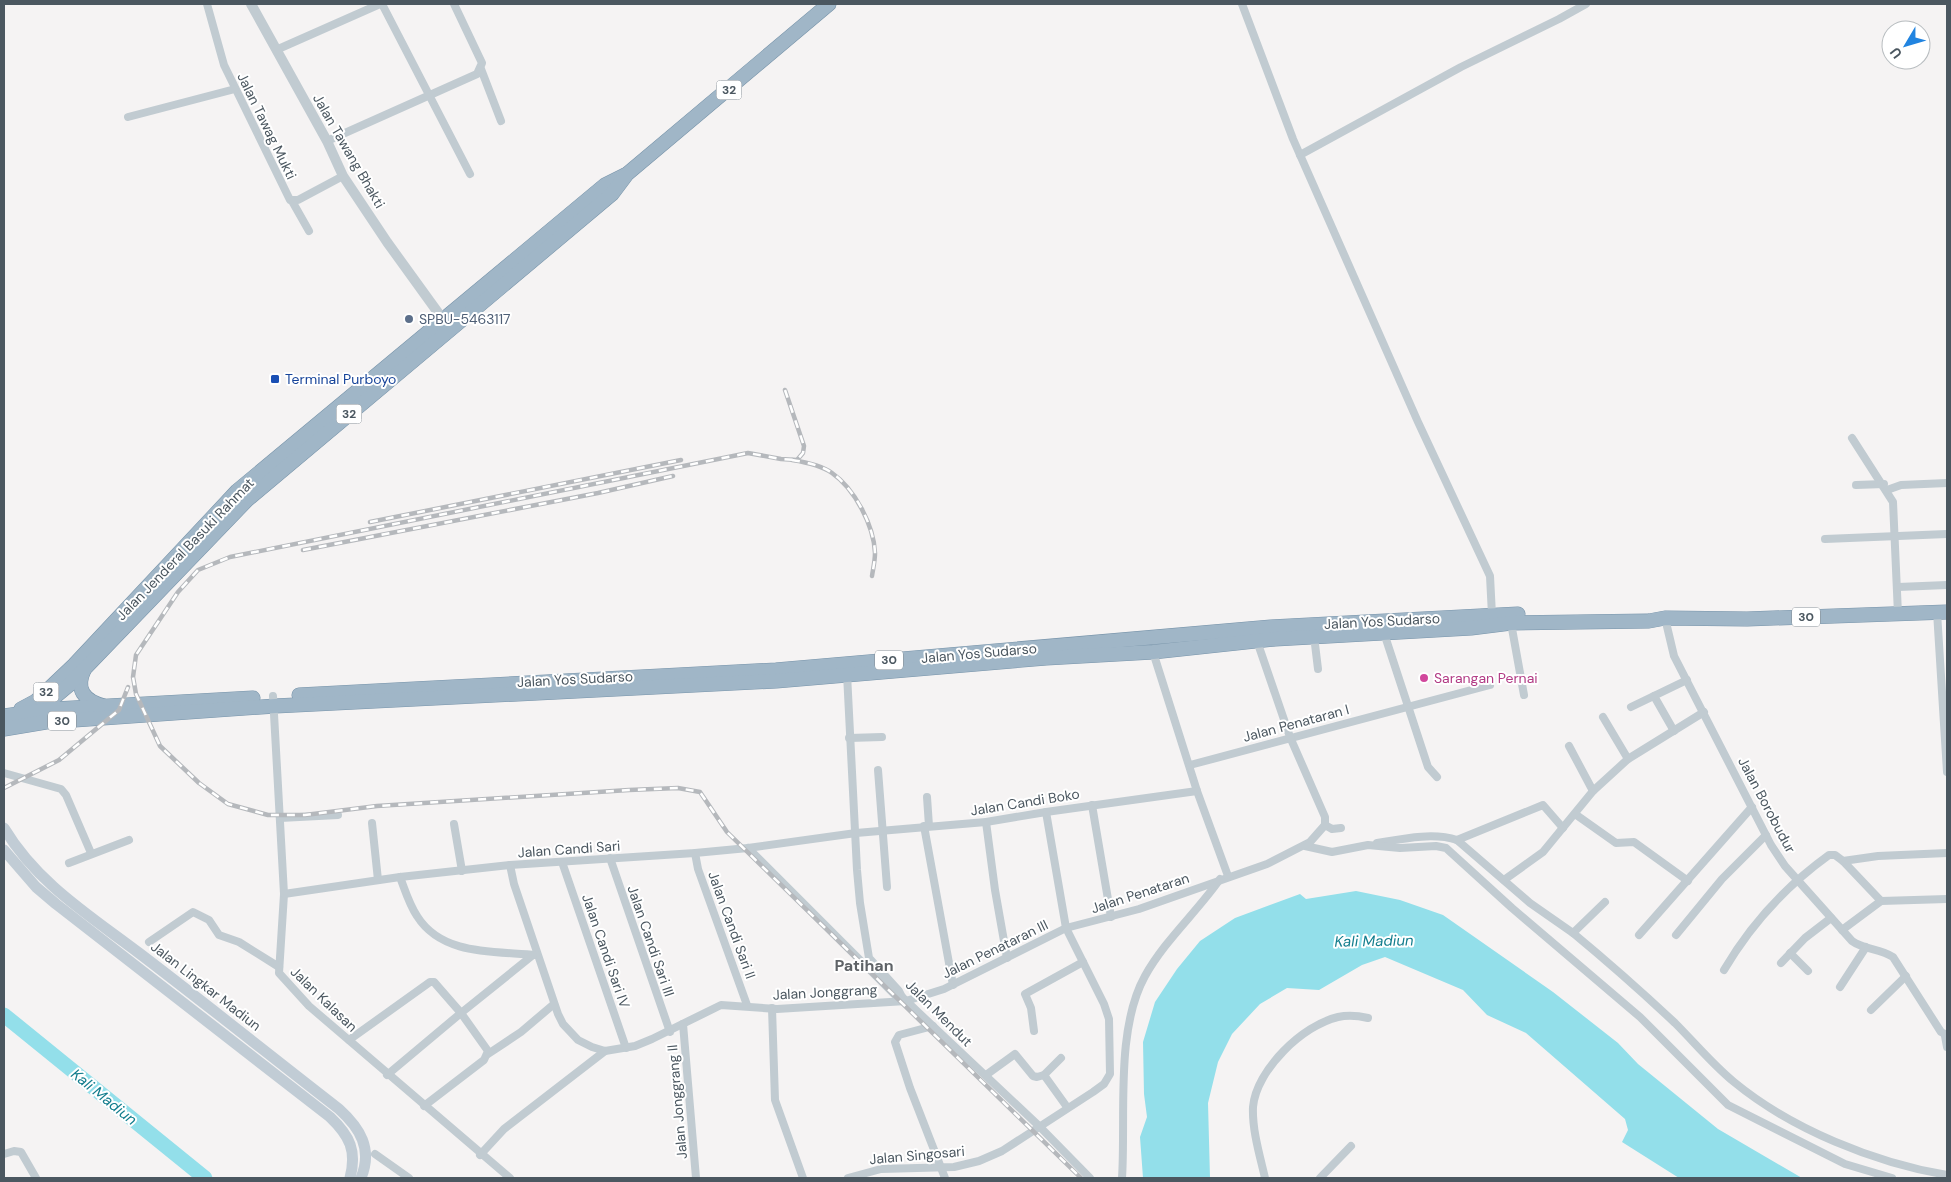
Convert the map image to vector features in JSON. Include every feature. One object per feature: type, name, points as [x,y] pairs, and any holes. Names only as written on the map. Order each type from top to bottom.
[{"type":"highway","name":"Jalan Jenderal Basuki Rahmat","points":[[79,667],[237,491],[324,426],[446,324],[612,194],[627,174],[829,4]]},
{"type":"highway","name":"Jalan Yos Sudarso","points":[[113,712],[1045,653],[1153,652],[1314,636],[1384,633],[1471,622],[1492,615],[1645,612],[1665,618]]},
{"type":"highway","name":"Jalan Yos Sudarso","points":[[274,701],[776,681],[1271,627],[1471,622],[1649,621],[1665,618],[1747,619],[1942,612]]},
{"type":"highway","points":[[69,685],[79,667]]},
{"type":"highway","name":"30","points":[[79,667],[82,695],[94,704],[113,712]]},
{"type":"highway","name":"32","points":[[7,724],[79,667]]},
{"type":"highway","name":"30","points":[[69,685],[71,698],[80,708]]},
{"type":"highway","name":"32","points":[[7,724],[38,711],[69,685]]},
{"type":"highway","name":"30","points":[[38,711],[80,708],[113,712]]},
{"type":"highway","name":"30","points":[[7,724],[113,712]]},
{"type":"main road","name":"Jalan Lingkar Madiun","points":[[4,828],[25,860],[92,926],[345,1131],[351,1144],[352,1168],[350,1178]]},
{"type":"main road","name":"Jalan Lingkar Madiun","points":[[4,850],[36,887],[92,926],[153,964],[356,1124],[363,1140],[365,1152],[361,1178]]},
{"type":"street","name":"Jalan Tawag Mukti","points":[[207,4],[222,58],[287,196],[292,201],[343,176]]},
{"type":"street","name":"Jalan Tawang Bhakti","points":[[251,4],[327,141],[343,176],[387,242],[446,324]]},
{"type":"street","points":[[276,50],[381,4],[470,174]]},
{"type":"street","points":[[454,4],[480,59],[481,69],[501,121]]},
{"type":"street","points":[[1242,4],[1300,155],[1378,334],[1490,576],[1492,615]]},
{"type":"street","points":[[1300,155],[1461,67],[1559,20],[1586,4]]},
{"type":"street","points":[[327,141],[474,75],[481,69]]},
{"type":"street","points":[[128,117],[235,89]]},
{"type":"street","points":[[292,201],[309,231]]},
{"type":"street","points":[[1852,438],[1893,502],[1898,614]]},
{"type":"street","points":[[1856,485],[1885,487],[1947,483]]},
{"type":"street","points":[[1825,539],[1947,534]]},
{"type":"street","points":[[1898,587],[1947,584]]},
{"type":"street","points":[[1942,612],[1947,772]]},
{"type":"street","name":"Jalan Borobudur","points":[[1665,618],[1674,656],[1766,835],[1785,866],[1856,944],[1878,949],[1893,957],[1946,1035]]},
{"type":"street","points":[[1511,623],[1524,695]]},
{"type":"street","points":[[1384,633],[1428,767],[1437,777]]},
{"type":"street","points":[[1314,636],[1318,669]]},
{"type":"street","points":[[1257,641],[1290,737],[1325,817],[1325,825],[1311,848],[1332,852],[1403,838],[1447,837],[1457,840],[1530,903],[1573,933],[1631,982],[1733,1082],[1762,1103],[1813,1130],[1862,1152],[1918,1170],[1947,1175]]},
{"type":"street","points":[[1153,652],[1197,790],[1228,876]]},
{"type":"street","points":[[847,674],[848,738],[860,903],[869,958],[861,962]]},
{"type":"street","points":[[1631,707],[1687,680]]},
{"type":"street","name":"Jalan Penataran I","points":[[1190,765],[1409,705],[1490,685]]},
{"type":"street","points":[[1654,696],[1674,731]]},
{"type":"street","name":"Jalan Kalasan","points":[[274,701],[284,894],[278,967],[282,977],[294,991],[387,1075],[480,1155],[510,1178]]},
{"type":"street","points":[[1504,880],[1543,852],[1593,791],[1628,759],[1704,712]]},
{"type":"street","points":[[1603,717],[1628,759]]},
{"type":"street","points":[[848,738],[882,737]]},
{"type":"street","points":[[1569,746],[1593,791]]},
{"type":"street","points":[[878,770],[887,887]]},
{"type":"street","points":[[4,773],[61,788],[66,795],[91,853]]},
{"type":"street","name":"Jalan Candi Boko","points":[[856,833],[986,822],[1197,790]]},
{"type":"street","points":[[927,797],[926,826],[953,985]]},
{"type":"street","points":[[1092,805],[1111,917]]},
{"type":"street","points":[[1457,840],[1543,805],[1563,828]]},
{"type":"street","points":[[1639,935],[1752,807]]},
{"type":"street","points":[[1039,1126],[1104,1084],[1110,1074],[1109,1019],[1104,1004],[1066,928],[1046,812]]},
{"type":"street","points":[[280,818],[338,814]]},
{"type":"street","points":[[1575,814],[1616,843],[1634,842],[1688,881]]},
{"type":"street","points":[[986,822],[1007,958]]},
{"type":"street","points":[[372,824],[378,880]]},
{"type":"street","points":[[454,824],[462,870]]},
{"type":"street","points":[[1325,825],[1332,829],[1341,828]]},
{"type":"street","name":"Jalan Candi Sari","points":[[284,894],[462,870],[748,848],[856,833]]},
{"type":"street","points":[[1676,935],[1722,879],[1766,835]]},
{"type":"street","points":[[69,863],[129,840]]},
{"type":"street","points":[[1368,844],[1400,848],[1436,846],[1446,848],[1490,889],[1640,1017],[1728,1105],[1845,1164],[1892,1178]]},
{"type":"street","points":[[748,848],[861,962],[881,976]]},
{"type":"street","name":"Jalan Penataran","points":[[1066,928],[1139,909],[1311,848]]},
{"type":"street","name":"Jalan Candi Sari II","points":[[694,853],[747,1005]]},
{"type":"street","points":[[1843,861],[1878,856],[1947,854]]},
{"type":"street","points":[[1724,970],[1739,944],[1768,908],[1829,855],[1835,855],[1843,861],[1881,900]]},
{"type":"street","name":"Jalan Candi Sari III","points":[[610,858],[670,1032]]},
{"type":"street","name":"Jalan Candi Sari IV","points":[[562,862],[626,1048]]},
{"type":"street","name":"Jalan Jonggrang","points":[[510,865],[536,955],[554,1004],[563,1024],[578,1040],[592,1048],[605,1051],[626,1048],[670,1032],[719,1005],[747,1005],[772,1008],[904,999]]},
{"type":"street","points":[[400,877],[418,918],[436,936],[447,942],[474,950],[536,955]]},
{"type":"street","points":[[1122,1178],[1124,1079],[1128,1035],[1135,1001],[1151,966],[1220,880]]},
{"type":"street","points":[[1842,930],[1881,900],[1947,899]]},
{"type":"street","points":[[1573,933],[1605,902]]},
{"type":"street","points":[[149,942],[193,912],[209,920],[224,938],[239,942],[278,967]]},
{"type":"street","points":[[1781,963],[1805,938],[1831,918]]},
{"type":"street","name":"Jalan Penataran III","points":[[904,999],[953,985],[1066,928]]},
{"type":"street","points":[[1840,987],[1866,947]]},
{"type":"street","points":[[1790,954],[1808,971]]},
{"type":"street","points":[[387,1075],[461,1013],[536,955]]},
{"type":"street","name":"Jalan Mendut","points":[[869,958],[881,976],[904,999],[1039,1126],[1090,1178]]},
{"type":"street","points":[[1034,1031],[1035,1027],[1025,994],[1083,962]]},
{"type":"street","points":[[1870,1010],[1906,976]]},
{"type":"street","points":[[348,1040],[433,981],[461,1013],[488,1051],[488,1054]]},
{"type":"street","points":[[424,1106],[484,1060],[488,1054],[521,1032],[554,1004]]},
{"type":"street","points":[[772,1008],[775,1100],[803,1178]]},
{"type":"street","points":[[1265,1178],[1253,1106],[1256,1092],[1276,1059],[1311,1029],[1329,1020],[1345,1016],[1368,1018]]},
{"type":"street","name":"Jalan Jonggrang II","points":[[683,1024],[696,1178]]},
{"type":"street","points":[[933,1026],[900,1035],[895,1042],[910,1088],[945,1178]]},
{"type":"street","points":[[1946,1035],[1947,1047]]},
{"type":"street","points":[[480,1155],[504,1129],[605,1051]]},
{"type":"street","points":[[986,1075],[1015,1054],[1033,1076],[1044,1075],[1061,1058]]},
{"type":"street","points":[[1044,1075],[1068,1107]]},
{"type":"street","name":"Jalan Singosari","points":[[848,1178],[881,1169],[954,1167],[979,1161],[1002,1151],[1039,1126]]},
{"type":"street","points":[[1320,1178],[1351,1146]]},
{"type":"street","points":[[5,1151],[22,1152],[36,1178]]},
{"type":"street","points":[[375,1154],[409,1178]]},
{"type":"water","points":[[1356,891],[1400,900],[1443,915],[1553,992],[1618,1043],[1638,1064],[1718,1129],[1802,1178],[1679,1178],[1622,1142],[1628,1130],[1625,1119],[1526,1033],[1487,1015],[1463,990],[1385,957],[1362,965],[1319,990],[1287,988],[1260,1004],[1232,1034],[1218,1062],[1208,1103],[1210,1178],[1143,1178],[1140,1137],[1147,1117],[1144,1094],[1143,1042],[1155,1002],[1177,969],[1200,941],[1235,918],[1300,894],[1306,899]]},
{"type":"waterway","name":"Kali Madiun","points":[[4,1015],[205,1178]]},
{"type":"railway","points":[[785,390],[804,446],[803,453],[797,460],[748,453],[230,557],[198,570],[178,592],[136,655],[133,677],[136,694],[160,746],[199,783],[228,804],[268,815],[305,815],[377,806],[629,790],[678,788],[700,792],[727,832],[1081,1178]]},
{"type":"railway","points":[[370,522],[681,460]]},
{"type":"railway","points":[[792,460],[813,464],[828,470],[848,488],[855,498],[867,520],[874,542],[875,556],[872,576]]},
{"type":"railway","points":[[303,550],[598,493],[673,476]]},
{"type":"railway","points":[[4,788],[59,760],[119,710],[128,687]]},
{"type":"place","name":"SPBU-5463117","points":[[409,319]]},
{"type":"place","name":"Terminal Purboyo","points":[[275,379]]},
{"type":"place","name":"Sarangan Pernai","points":[[1424,678]]},
{"type":"district","name":"Patihan","points":[[864,965]]}]
